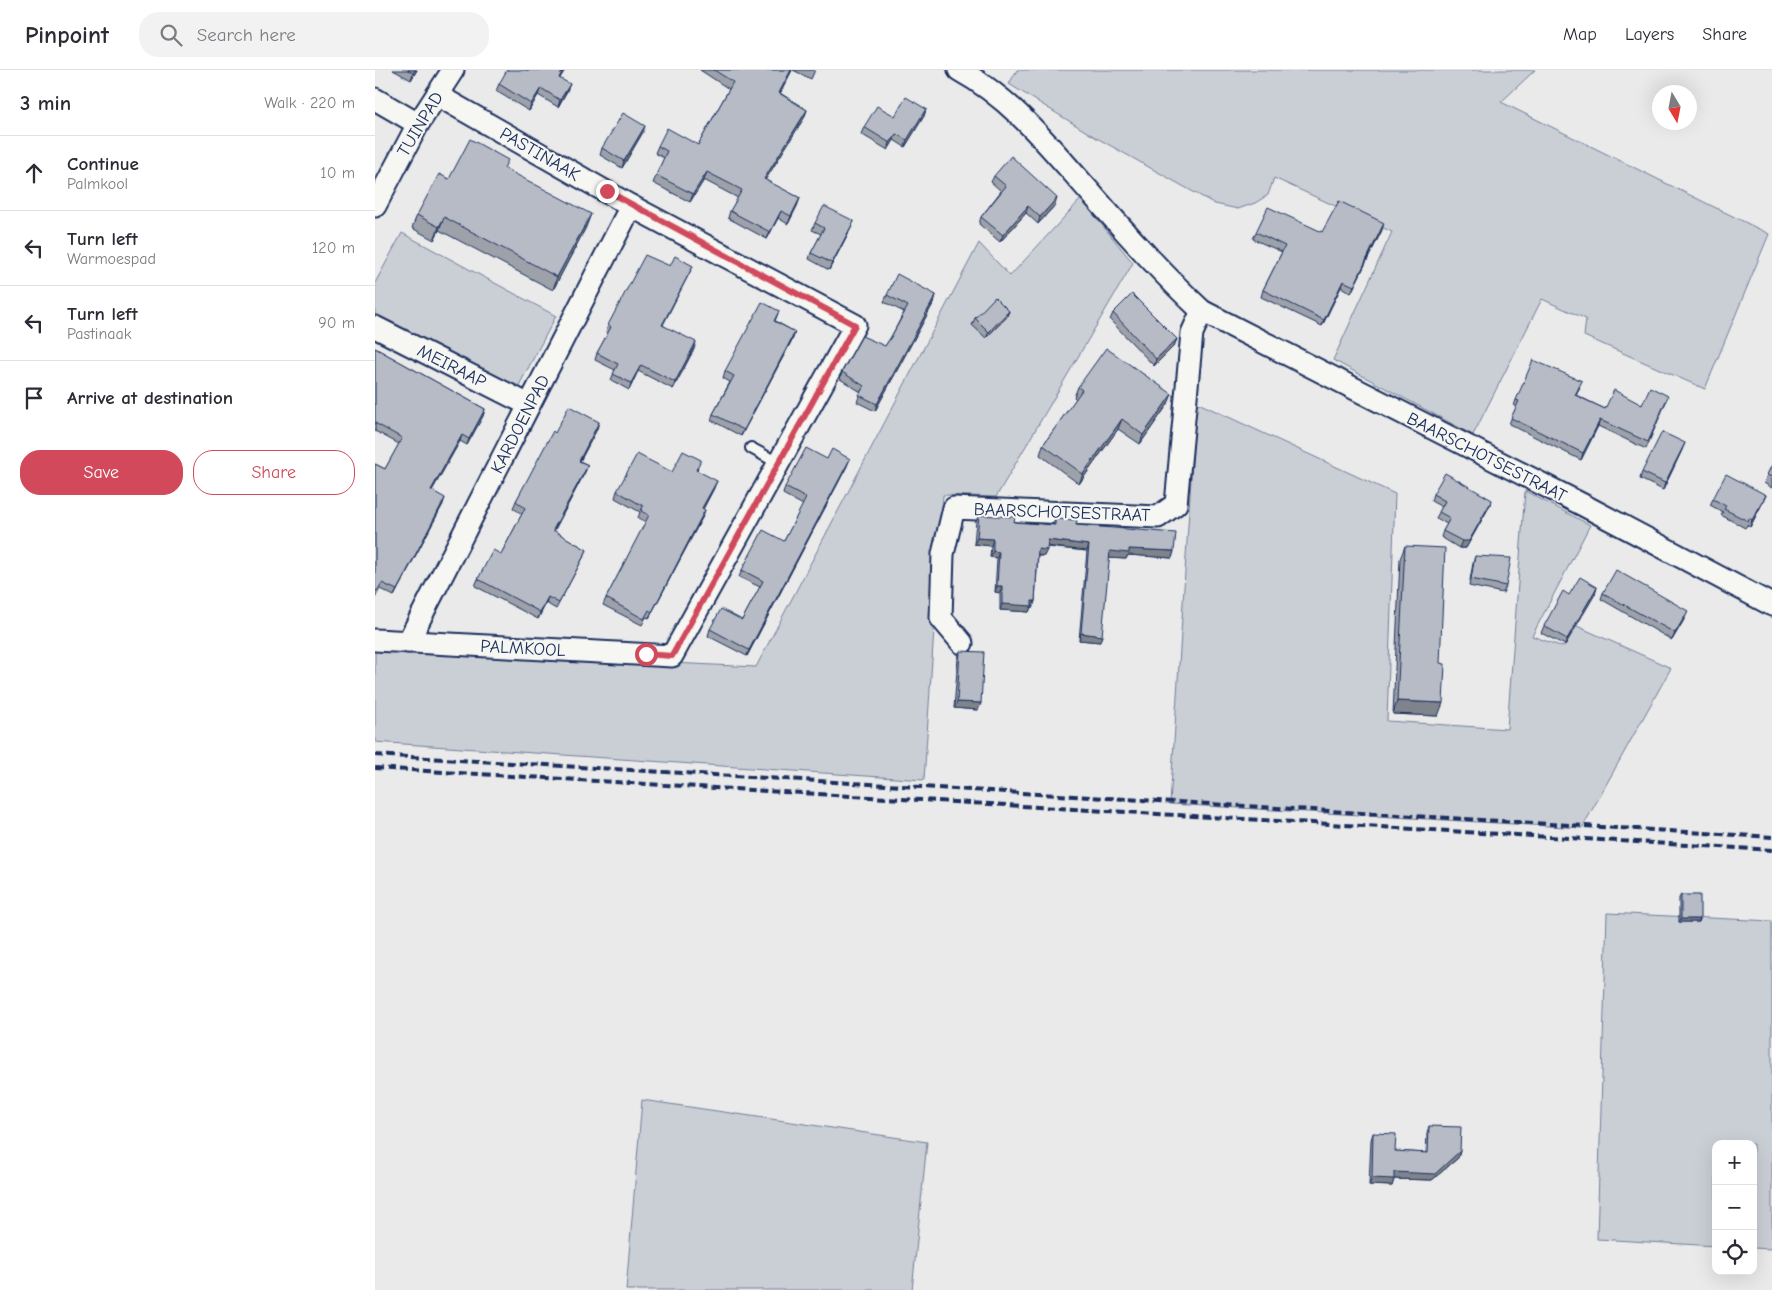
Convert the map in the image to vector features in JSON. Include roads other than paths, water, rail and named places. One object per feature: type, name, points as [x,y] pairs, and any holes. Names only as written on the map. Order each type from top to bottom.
[{"type":"street","name":"TUINPAD","points":[[375,206],[418,124],[453,70]]},
{"type":"street","name":"BAARSCHOTSESTRAAT","points":[[959,70],[975,79],[1020,113],[1169,280],[1202,312],[1585,506],[1772,605]]},
{"type":"street","name":"PASTINAAK","points":[[437,95],[631,206],[855,325],[778,463]]},
{"type":"street","points":[[375,99],[418,124]]},
{"type":"street","name":"KARDOENPAD","points":[[408,642],[631,206]]},
{"type":"street","name":"BAARSCHOTSESTRAAT","points":[[962,642],[941,618],[943,554],[954,508],[1158,518],[1175,504],[1192,333],[1202,312]]},
{"type":"street","name":"MEIRAAP","points":[[375,327],[529,405]]},
{"type":"street","name":"PALMKOOL","points":[[375,640],[672,656],[778,463]]},
{"type":"lane","points":[[751,448],[778,463]]},
{"type":"railway","points":[[375,755],[1772,837]]},
{"type":"railway","points":[[375,768],[1772,850]]}]
